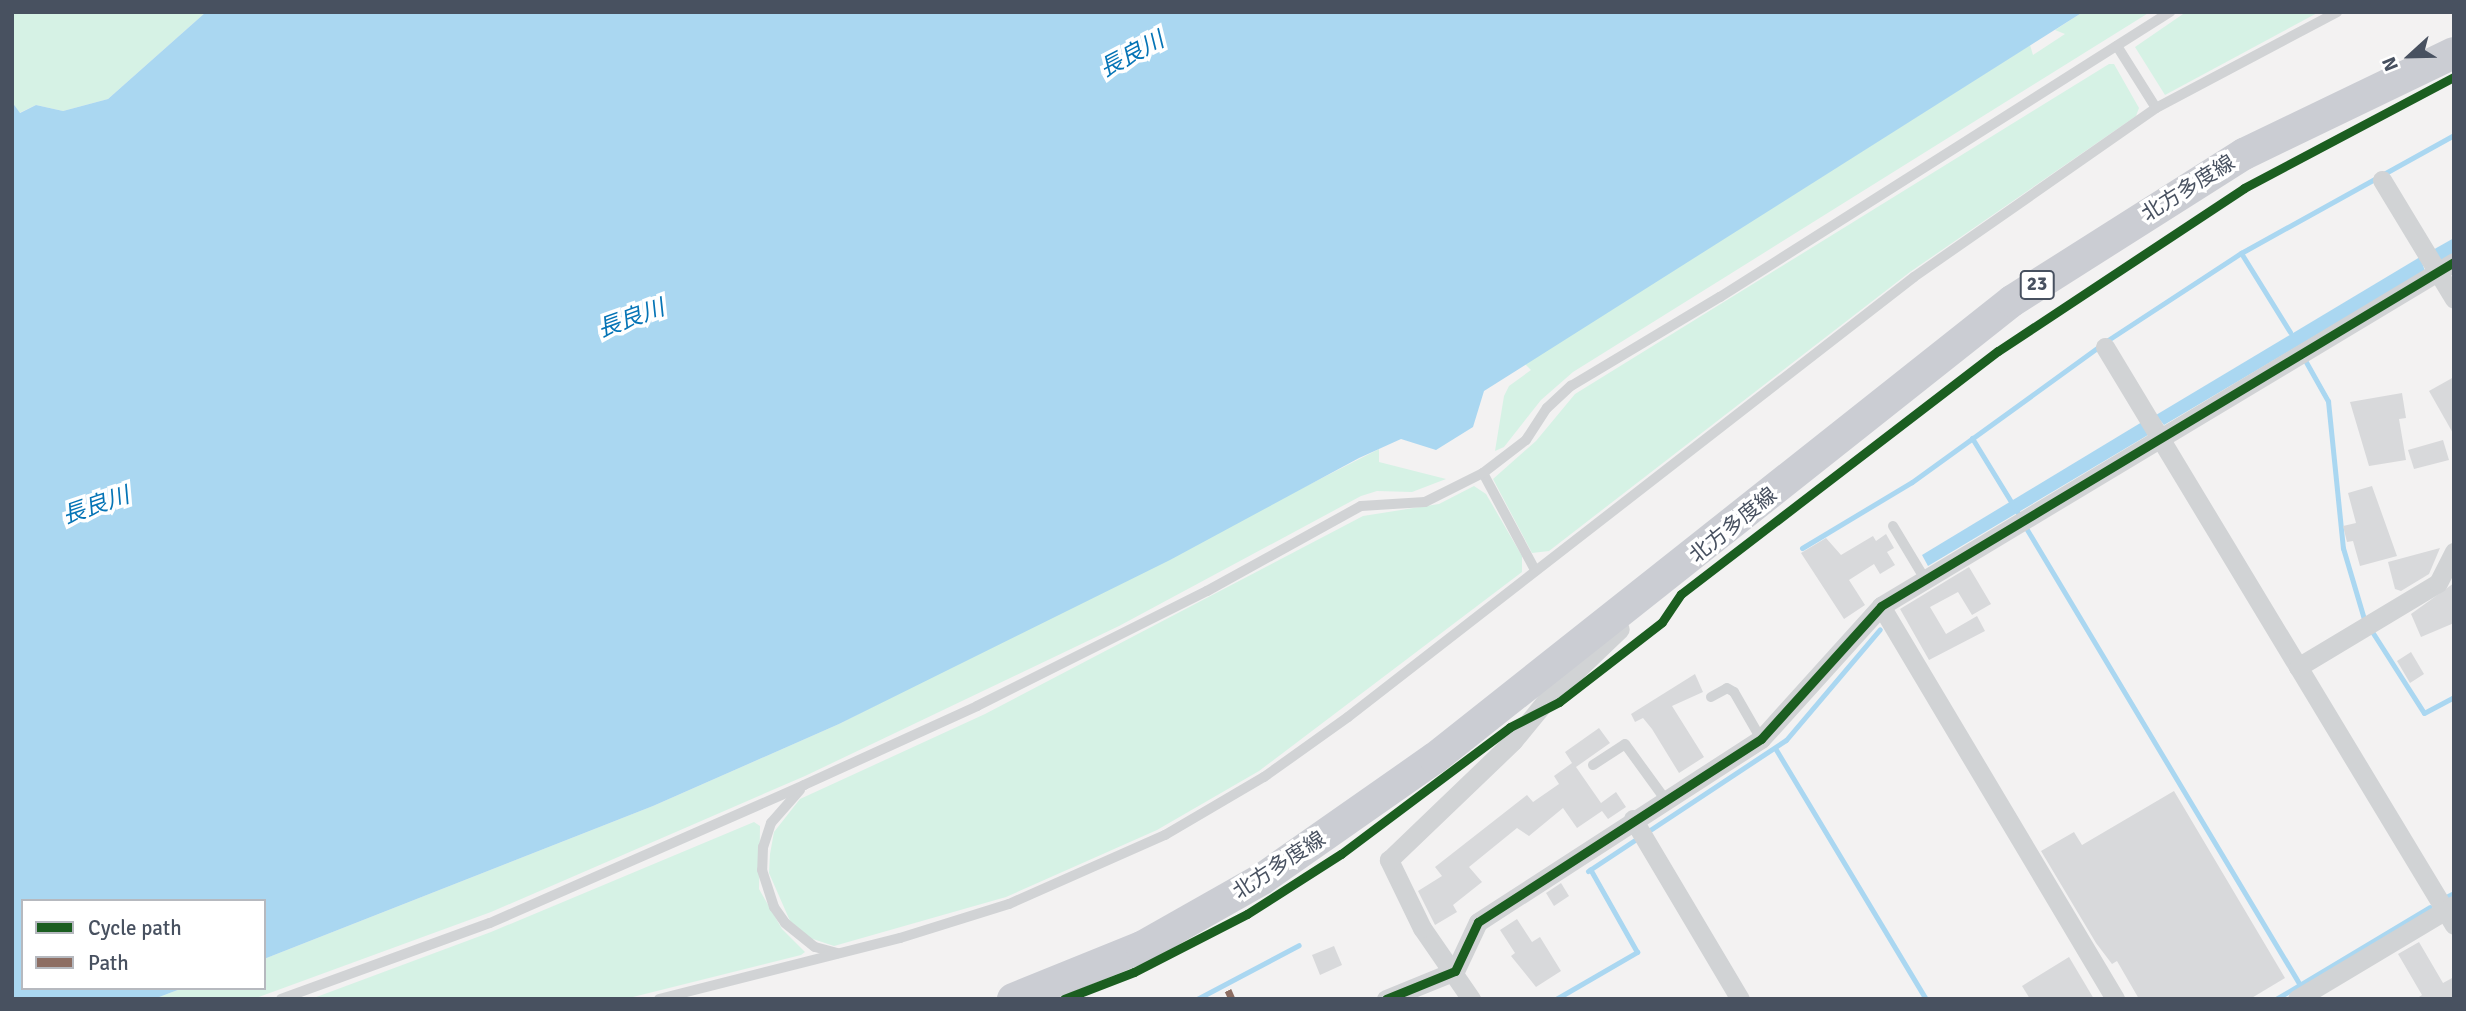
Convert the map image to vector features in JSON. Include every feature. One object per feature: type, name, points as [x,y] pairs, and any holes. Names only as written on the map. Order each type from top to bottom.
[{"type":"main road","name":"北方多度線","points":[[1013,999],[1142,947],[1262,879],[1435,758],[1663,581],[2012,301],[2244,154],[2454,53]]},
{"type":"street","points":[[2382,180],[2446,267],[2454,299]]},
{"type":"street","points":[[1392,998],[1455,971],[1478,922],[1640,830],[1665,799],[1761,738],[1881,606],[2161,435],[2446,267]]},
{"type":"street","points":[[2105,347],[2161,435],[2298,667],[2451,913],[2298,998]]},
{"type":"street","points":[[2298,667],[2438,583],[2454,552]]},
{"type":"street","points":[[1471,999],[1455,971],[1422,928],[1389,860],[1513,741],[1549,697],[1663,581]]},
{"type":"street","points":[[1881,606],[2115,999]]},
{"type":"street","points":[[1640,830],[1740,999]]},
{"type":"lane","points":[[281,999],[491,923],[804,785],[977,706],[1194,597],[1361,506],[1425,502],[1483,473],[1526,440],[1547,408],[1571,386],[1720,297],[2170,12]]},
{"type":"lane","points":[[659,999],[838,954],[1009,904],[1165,835],[1264,777],[1348,717],[1914,277],[2156,108],[2337,12]]},
{"type":"lane","points":[[2117,46],[2156,108]]},
{"type":"lane","points":[[1483,473],[1535,570]]},
{"type":"lane","points":[[1893,526],[1925,579]]},
{"type":"lane","points":[[1711,697],[1727,688],[1734,692],[1761,738]]},
{"type":"lane","points":[[1593,765],[1625,744],[1665,799]]},
{"type":"lane","points":[[804,785],[771,823],[763,847],[762,870],[774,907],[785,923],[816,947],[838,954]]},
{"type":"green space","points":[[12,12],[206,12],[108,99],[63,111],[36,105],[19,113],[12,102]]},
{"type":"green space","points":[[2083,12],[2150,12],[1573,372],[1541,400],[1504,447],[1495,451],[1504,396],[1509,386],[1531,370],[1525,364],[2030,45],[2033,55],[2065,34],[2055,30]]},
{"type":"green space","points":[[2186,12],[2319,12],[2165,95],[2135,47]]},
{"type":"green space","points":[[2109,64],[2114,64],[2139,108],[2136,116],[1910,272],[1549,551],[1532,553],[1493,479],[1536,441],[1575,394]]},
{"type":"green space","points":[[1379,449],[1379,462],[1446,479],[1412,492],[1377,491],[1361,496],[1119,626],[805,776],[491,912],[253,999],[154,999],[178,990],[266,990],[266,958],[653,806],[839,724]]},
{"type":"green space","points":[[1474,486],[1486,494],[1522,556],[1522,572],[1259,771],[1157,830],[1006,897],[834,946],[810,938],[790,921],[769,873],[770,854],[774,832],[800,799],[985,714],[1363,516],[1439,504]]},
{"type":"green space","points":[[754,822],[760,826],[759,889],[782,929],[805,952],[801,955],[625,999],[311,999],[491,932]]},
{"type":"water","name":"長良川","points":[[206,12],[2083,12],[1484,391],[1473,427],[1436,450],[1401,439],[1359,458],[1170,560],[839,724],[653,806],[266,958],[266,899],[21,899],[21,990],[178,990],[154,999],[12,999],[12,102],[20,113],[36,105],[63,111],[108,99]]},
{"type":"water","points":[[2454,238],[2454,253],[2440,261],[2431,251]]},
{"type":"water","points":[[2420,257],[2425,271],[2164,425],[2156,415]]},
{"type":"water","points":[[2142,422],[2148,435],[1928,566],[1922,555]]},
{"type":"building","points":[[2454,377],[2454,435],[2429,391]]},
{"type":"building","points":[[2402,393],[2406,418],[2399,419],[2406,460],[2369,466],[2350,402]]},
{"type":"building","points":[[2443,440],[2449,460],[2414,469],[2408,450]]},
{"type":"building","points":[[2372,486],[2397,556],[2360,566],[2353,541],[2347,542],[2343,526],[2356,523],[2348,493]]},
{"type":"building","points":[[1886,534],[1894,548],[1887,552],[1895,565],[1880,574],[1874,564],[1849,580],[1865,605],[1844,619],[1801,553],[1826,538],[1841,555],[1873,536],[1876,541]]},
{"type":"building","points":[[2440,548],[2429,574],[2401,591],[2395,589],[2388,562]]},
{"type":"building","points":[[1969,567],[1991,604],[1972,615],[1958,592],[1930,607],[1946,634],[1977,616],[1985,631],[1929,660],[1900,609]]},
{"type":"building","points":[[2454,583],[2454,623],[2421,637],[2411,614]]},
{"type":"building","points":[[2411,652],[2424,674],[2410,683],[2397,661]]},
{"type":"building","points":[[1695,674],[1703,692],[1672,706],[1704,757],[1679,773],[1652,729],[1643,718],[1635,722],[1631,714]]},
{"type":"building","points":[[1599,728],[1610,743],[1576,767],[1601,803],[1616,792],[1626,807],[1608,819],[1602,811],[1577,828],[1563,808],[1529,836],[1517,828],[1469,867],[1482,882],[1453,905],[1457,912],[1435,925],[1418,891],[1442,876],[1435,867],[1527,795],[1533,802],[1559,784],[1554,776],[1572,763],[1565,752]]},
{"type":"building","points":[[2174,791],[2285,978],[2250,999],[2139,999],[2117,961],[2112,964],[2096,943],[2041,851],[2074,832],[2082,845]]},
{"type":"building","points":[[1561,883],[1569,896],[1554,906],[1546,893]]},
{"type":"building","points":[[1517,919],[1532,942],[1540,937],[1561,971],[1536,987],[1511,956],[1515,953],[1500,930]]},
{"type":"building","points":[[2419,942],[2443,983],[2454,977],[2454,999],[2416,999],[2422,995],[2398,954]]},
{"type":"building","points":[[1334,946],[1342,965],[1320,975],[1312,955]]},
{"type":"building","points":[[2069,957],[2094,999],[2030,999],[2022,986]]},
{"type":"waterway","points":[[1802,548],[1912,482],[2108,340],[2241,253],[2454,135]]},
{"type":"waterway","points":[[2241,253],[2290,332]]},
{"type":"waterway","points":[[2306,362],[2328,401],[2343,548],[2364,619]]},
{"type":"waterway","points":[[1972,438],[2018,513]]},
{"type":"waterway","points":[[2026,528],[2300,985]]},
{"type":"waterway","points":[[1588,871],[1786,740],[1880,629]]},
{"type":"waterway","points":[[2371,630],[2424,713],[2454,697]]},
{"type":"waterway","points":[[1775,748],[1926,999]]},
{"type":"waterway","points":[[1556,999],[1637,952],[1590,869]]},
{"type":"waterway","points":[[2446,897],[2454,893]]},
{"type":"waterway","points":[[2276,999],[2430,907]]},
{"type":"waterway","points":[[1197,999],[1299,945]]},
{"type":"marked path","points":[[1228,990],[1232,999]]},
{"type":"cycle path","points":[[1064,999],[1134,972],[1247,914],[1341,854],[1510,727],[1559,702],[1662,622],[1681,594],[1998,351],[2244,188],[2454,77]]},
{"type":"cycle path","points":[[1386,999],[1455,971],[1478,922],[1761,739],[1881,606],[2454,262]]}]
